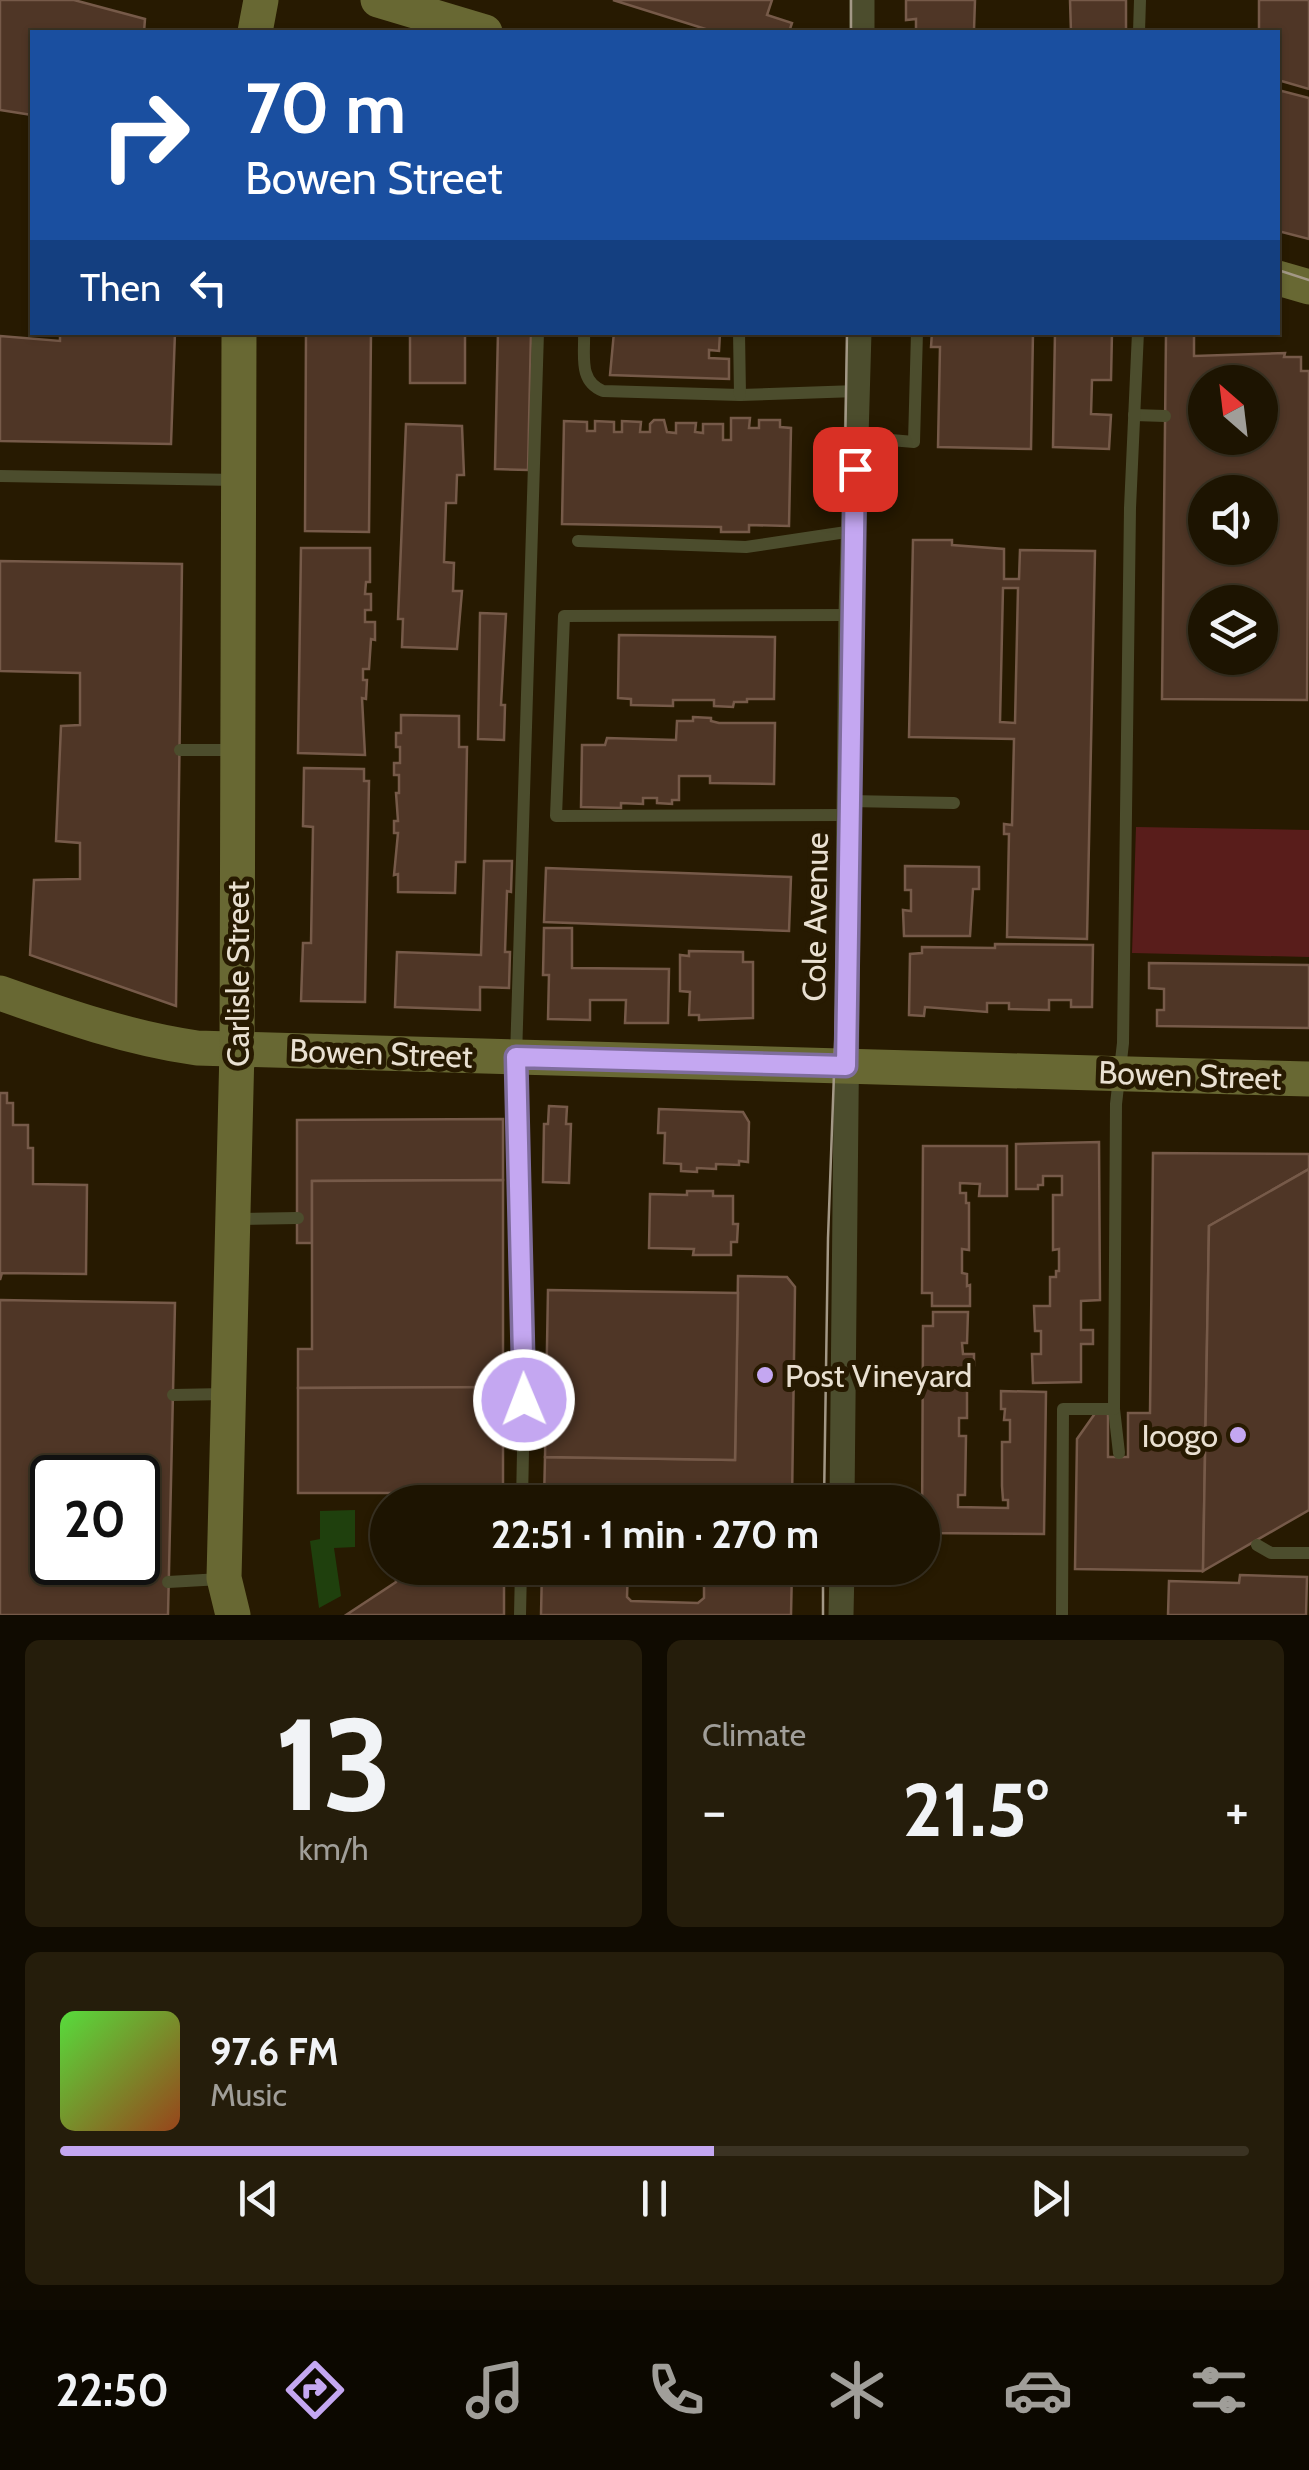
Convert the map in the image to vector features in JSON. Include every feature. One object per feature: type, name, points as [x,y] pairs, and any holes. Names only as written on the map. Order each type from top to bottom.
[{"type":"street","points":[[255,30],[261,0]]},
{"type":"street","points":[[378,0],[478,30]]},
{"type":"street","points":[[862,0],[862,30]]},
{"type":"street","points":[[1280,279],[1309,287]]},
{"type":"street","name":"Carlisle Street","points":[[223,1615],[238,1049],[239,335]]},
{"type":"street","name":"Cole Avenue","points":[[842,1485],[851,615],[859,335]]},
{"type":"street","name":"Bowen Street","points":[[0,993],[145,1040],[197,1048],[1309,1078]]},
{"type":"street","points":[[224,1578],[233,1615]]},
{"type":"street","points":[[841,1615],[842,1585]]},
{"type":"lane","points":[[1140,0],[1140,30]]},
{"type":"lane","points":[[522,1485],[524,1381],[516,1057],[538,335]]},
{"type":"lane","points":[[584,335],[584,372],[596,389],[740,395],[857,391]]},
{"type":"lane","points":[[739,335],[740,395]]},
{"type":"lane","points":[[856,437],[914,442],[917,335]]},
{"type":"lane","points":[[1118,1452],[1114,1409],[1116,1104],[1120,1074],[1138,335]]},
{"type":"lane","points":[[1134,415],[1165,416]]},
{"type":"lane","points":[[0,476],[238,480]]},
{"type":"lane","points":[[578,541],[746,547],[854,531]]},
{"type":"lane","points":[[851,615],[564,616],[556,816],[954,803]]},
{"type":"lane","points":[[180,750],[238,750]]},
{"type":"lane","points":[[233,1219],[298,1218]]},
{"type":"lane","points":[[172,1395],[228,1394]]},
{"type":"lane","points":[[1062,1615],[1064,1409],[1114,1409]]},
{"type":"lane","points":[[1257,1544],[1271,1553],[1309,1553]]},
{"type":"lane","points":[[168,1582],[224,1578]]},
{"type":"lane","points":[[520,1615],[521,1585]]},
{"type":"shaded area","points":[[1136,827],[1309,830],[1309,957],[1132,953]]},
{"type":"shaded area","points":[[355,1510],[355,1547],[334,1548],[341,1596],[319,1608],[310,1541],[320,1539],[320,1511]]},
{"type":"building","points":[[0,0],[74,0],[145,19],[144,30],[30,30],[30,115],[0,110]]},
{"type":"building","points":[[613,0],[772,0],[767,15],[792,23],[790,30],[709,30]]},
{"type":"building","points":[[906,0],[975,0],[974,30],[916,30],[916,19],[906,20]]},
{"type":"building","points":[[1070,0],[1126,0],[1126,30],[1071,30]]},
{"type":"building","points":[[1259,0],[1309,0],[1309,89],[1280,81],[1280,30],[1259,30]]},
{"type":"building","points":[[1280,91],[1309,98],[1309,239],[1280,232]]},
{"type":"building","points":[[60,335],[175,335],[171,444],[0,441],[0,336],[60,341]]},
{"type":"building","points":[[306,335],[371,335],[369,532],[305,531]]},
{"type":"building","points":[[410,335],[465,335],[465,383],[410,383]]},
{"type":"building","points":[[498,335],[531,335],[528,470],[495,469]]},
{"type":"building","points":[[614,335],[720,335],[719,351],[709,350],[709,358],[729,359],[729,379],[610,375]]},
{"type":"building","points":[[932,335],[1033,335],[1031,449],[938,447],[940,347],[931,347]]},
{"type":"building","points":[[1055,335],[1112,335],[1111,380],[1092,380],[1091,414],[1111,415],[1109,449],[1053,447]]},
{"type":"building","points":[[1166,335],[1194,335],[1194,356],[1285,353],[1284,357],[1301,357],[1301,371],[1309,371],[1307,700],[1162,699]]},
{"type":"building","points":[[731,418],[750,418],[749,428],[759,428],[759,420],[780,420],[780,427],[791,428],[789,526],[749,525],[749,532],[721,532],[721,527],[562,524],[564,421],[587,422],[587,431],[595,431],[595,421],[614,422],[614,432],[622,432],[622,421],[641,422],[640,432],[650,432],[654,420],[664,420],[667,432],[676,433],[676,423],[696,423],[695,432],[703,433],[703,424],[723,424],[723,440],[731,440]]},
{"type":"building","points":[[406,424],[462,426],[464,475],[457,475],[456,503],[446,503],[444,562],[454,563],[453,591],[462,591],[457,649],[402,647],[403,619],[398,619]]},
{"type":"building","points":[[913,540],[952,540],[952,545],[1004,549],[1004,579],[1019,579],[1020,550],[1095,551],[1087,939],[1007,937],[1009,834],[1004,834],[1004,824],[1012,825],[1014,739],[909,737]],"holes":[[[1003,588],[1018,588],[1015,723],[1000,722]]]},
{"type":"building","points":[[301,548],[370,548],[370,582],[366,582],[365,594],[371,594],[371,610],[365,610],[365,622],[375,622],[375,640],[371,639],[369,669],[363,669],[363,680],[367,680],[366,699],[362,698],[365,755],[298,753]]},
{"type":"building","points":[[0,561],[182,564],[176,1006],[30,955],[34,880],[80,879],[80,843],[56,841],[61,726],[80,725],[80,673],[0,671]]},
{"type":"building","points":[[480,613],[506,614],[501,705],[505,705],[504,740],[478,739]]},
{"type":"building","points":[[619,635],[775,637],[774,699],[747,699],[734,702],[733,707],[714,706],[714,700],[673,700],[673,706],[631,705],[631,699],[618,698]]},
{"type":"building","points":[[401,715],[459,716],[459,747],[467,747],[465,862],[456,862],[455,893],[398,892],[398,874],[394,875],[398,833],[394,833],[394,821],[398,821],[399,775],[394,775],[394,763],[400,763],[396,733],[401,733]]},
{"type":"building","points":[[693,717],[711,718],[719,723],[775,723],[774,784],[710,783],[710,776],[679,776],[679,800],[672,800],[672,804],[643,798],[643,804],[621,803],[621,808],[581,807],[582,745],[605,745],[607,738],[676,740],[677,721],[693,721]]},
{"type":"building","points":[[304,768],[364,769],[364,781],[369,781],[365,1002],[301,1001],[303,943],[311,943],[313,827],[303,826]]},
{"type":"building","points":[[484,861],[512,861],[505,952],[510,952],[509,988],[480,987],[480,1010],[395,1007],[397,952],[481,955]]},
{"type":"building","points":[[905,866],[979,867],[979,889],[973,889],[970,936],[904,936],[903,910],[911,911],[911,890],[905,890]]},
{"type":"building","points":[[546,868],[791,877],[789,931],[544,922]]},
{"type":"building","points":[[544,928],[572,928],[572,968],[669,969],[668,1023],[625,1023],[626,1000],[590,1000],[590,1020],[548,1019],[549,975],[543,975]]},
{"type":"building","points":[[995,944],[1093,945],[1092,1007],[1071,1007],[1071,1000],[1049,1000],[1049,1010],[1009,1009],[1009,1003],[987,1003],[987,1012],[925,1007],[924,1016],[909,1015],[910,954],[922,953],[922,947],[995,948]]},
{"type":"building","points":[[689,951],[743,952],[743,962],[753,962],[753,1018],[699,1020],[699,1015],[689,1015],[690,992],[680,991],[680,955],[689,956]]},
{"type":"building","points":[[1149,963],[1309,965],[1309,1028],[1157,1026],[1157,1010],[1164,1010],[1164,989],[1149,988]]},
{"type":"building","points":[[0,1093],[7,1093],[7,1103],[13,1103],[13,1125],[28,1125],[28,1148],[33,1148],[33,1184],[87,1185],[86,1274],[2,1273],[0,1280]]},
{"type":"building","points":[[549,1106],[567,1107],[566,1124],[571,1124],[569,1183],[543,1182],[544,1124],[548,1124]]},
{"type":"building","points":[[659,1109],[743,1112],[749,1122],[748,1162],[716,1164],[716,1169],[697,1168],[697,1172],[681,1171],[681,1164],[664,1163],[665,1133],[658,1133]]},
{"type":"building","points":[[503,1119],[503,1180],[312,1181],[312,1243],[297,1243],[297,1120]]},
{"type":"building","points":[[1099,1142],[1100,1300],[1081,1301],[1081,1330],[1093,1330],[1093,1344],[1081,1344],[1081,1382],[1033,1383],[1032,1354],[1041,1354],[1041,1331],[1035,1331],[1034,1306],[1050,1306],[1050,1277],[1056,1277],[1059,1271],[1059,1249],[1053,1250],[1053,1195],[1062,1195],[1062,1176],[1043,1176],[1043,1185],[1038,1185],[1038,1189],[1016,1189],[1016,1144]]},
{"type":"building","points":[[923,1146],[1007,1146],[1007,1196],[979,1196],[980,1184],[960,1183],[960,1193],[966,1193],[969,1203],[969,1250],[962,1249],[962,1273],[967,1274],[967,1286],[970,1285],[970,1306],[932,1306],[932,1293],[922,1293]]},
{"type":"building","points":[[1153,1153],[1309,1154],[1309,1169],[1209,1226],[1203,1571],[1075,1569],[1077,1439],[1096,1412],[1108,1412],[1108,1457],[1128,1457],[1128,1413],[1150,1413]]},
{"type":"building","points":[[1309,1169],[1309,1510],[1203,1571],[1209,1226]]},
{"type":"building","points":[[503,1180],[503,1387],[298,1388],[298,1349],[312,1349],[312,1181]]},
{"type":"building","points":[[687,1191],[733,1196],[733,1224],[738,1224],[731,1255],[693,1255],[694,1249],[649,1248],[650,1194],[687,1195]]},
{"type":"building","name":"Post Vineyard","points":[[738,1276],[787,1277],[795,1287],[792,1485],[544,1485],[545,1457],[735,1460]]},
{"type":"building","points":[[548,1290],[738,1293],[735,1460],[545,1457]]},
{"type":"building","points":[[0,1300],[175,1303],[168,1615],[0,1615]]},
{"type":"building","points":[[933,1312],[968,1312],[963,1354],[974,1354],[974,1365],[967,1364],[967,1418],[959,1418],[959,1436],[966,1436],[965,1495],[958,1495],[958,1507],[1008,1508],[1008,1500],[1003,1500],[1002,1442],[1010,1442],[1010,1420],[1004,1420],[1001,1391],[1046,1392],[1044,1534],[940,1533],[940,1485],[922,1485],[923,1326],[933,1326]]},
{"type":"building","points":[[503,1387],[503,1485],[370,1485],[370,1493],[298,1493],[298,1388]]},
{"type":"building","points":[[1240,1575],[1307,1577],[1306,1615],[1168,1615],[1169,1581],[1239,1583]]},
{"type":"building","points":[[391,1585],[504,1585],[504,1615],[346,1615]]},
{"type":"building","points":[[542,1585],[627,1585],[627,1597],[631,1601],[698,1603],[704,1598],[704,1585],[792,1585],[791,1615],[541,1615]]},
{"type":"tram line","points":[[851,0],[851,30]]},
{"type":"tram line","points":[[1280,271],[1309,280]]},
{"type":"tram line","points":[[824,1485],[847,335]]},
{"type":"tram line","points":[[823,1585],[823,1615]]},
{"type":"place","name":"Post Vineyard","points":[[765,1375]]},
{"type":"place","name":"Ioogo","points":[[1238,1435]]},
{"type":"route","points":[[524,1400],[516,1057],[846,1066],[855,469]]}]
